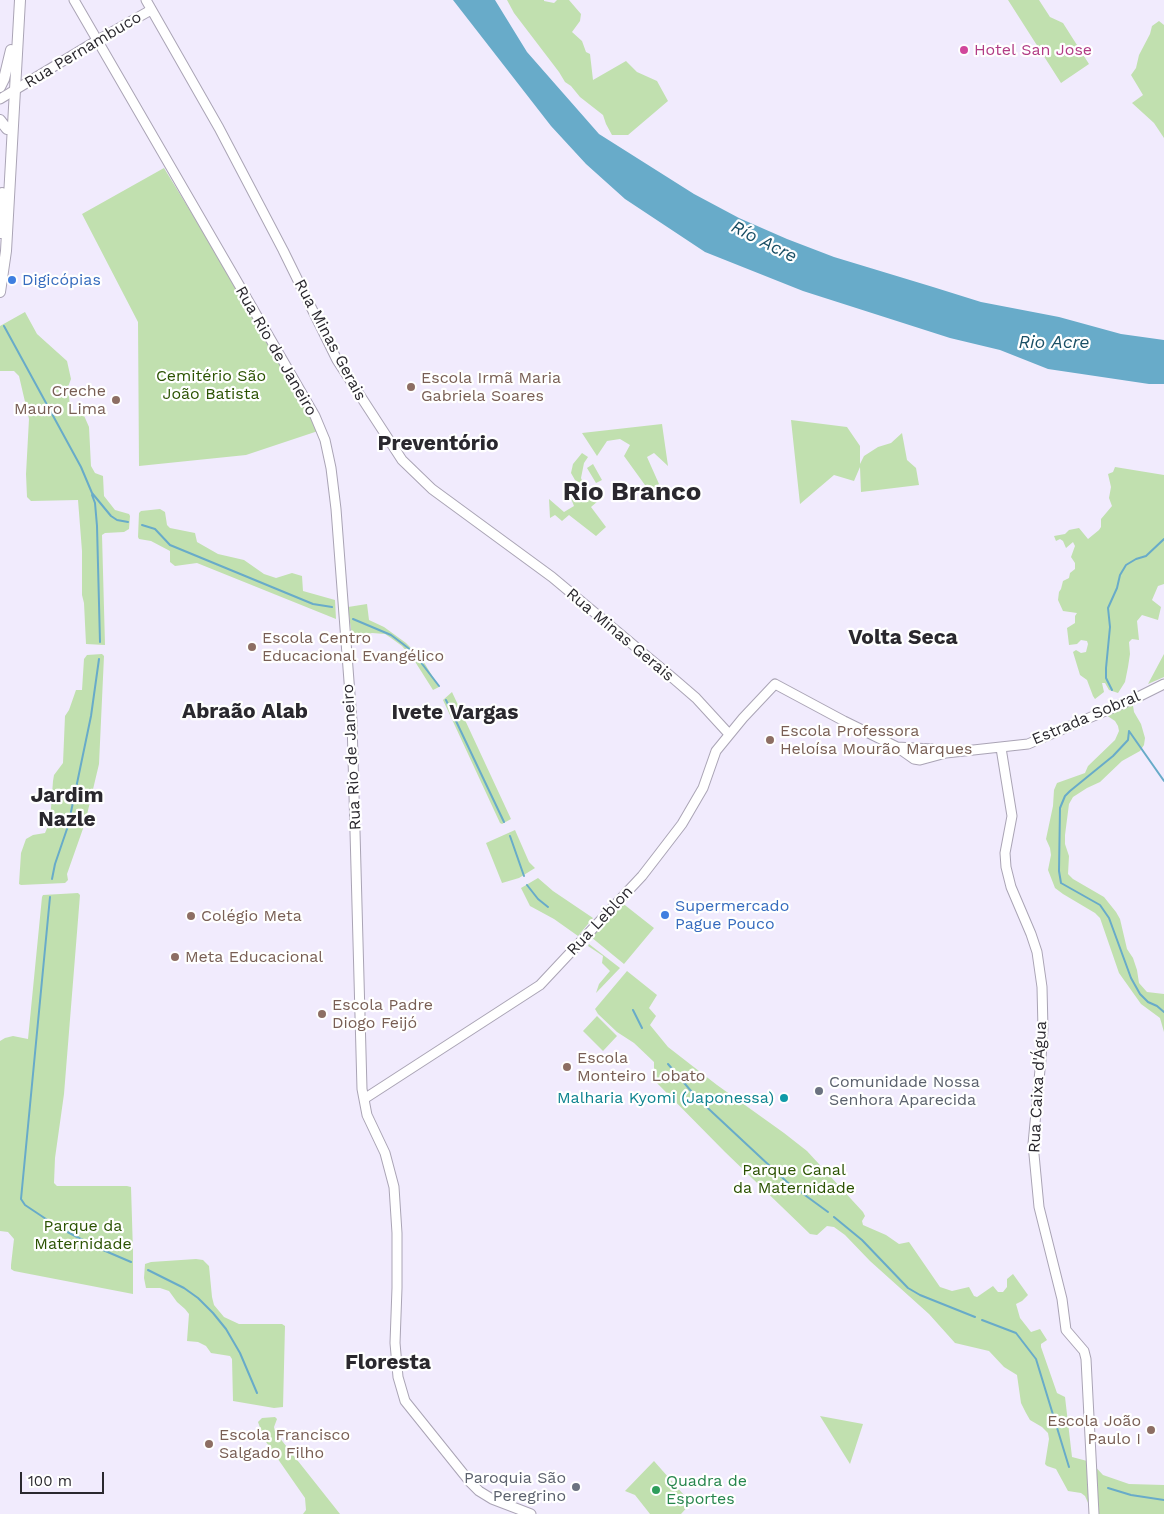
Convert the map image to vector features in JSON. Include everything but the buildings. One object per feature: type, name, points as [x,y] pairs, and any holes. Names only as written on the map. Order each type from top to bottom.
[{"type":"main road","points":[[0,234],[13,0]]},
{"type":"main road","points":[[0,292],[6,251],[8,95],[20,0]]},
{"type":"main road","points":[[0,87],[4,79],[11,50]]},
{"type":"main road","points":[[0,120],[7,129]]},
{"type":"street","name":"Rua Rio de Janeiro","points":[[74,0],[314,416],[328,450],[336,510],[352,721],[361,1063],[364,1100],[372,1127],[385,1153],[394,1186],[397,1233],[395,1360],[401,1390],[412,1410],[475,1487],[492,1499],[531,1514]]},
{"type":"street","name":"Rua Minas Gerais","points":[[146,0],[219,128],[283,250],[337,360],[402,460],[432,489],[552,577],[674,679],[696,698],[728,734]]},
{"type":"street","name":"Rua Pernambuco","points":[[8,95],[151,10]]},
{"type":"street","name":"Rua Leblon","points":[[364,1100],[540,985],[642,876],[660,854],[682,824],[698,795],[716,751],[728,734],[775,684]]},
{"type":"street","name":"Estrada Sobral","points":[[775,684],[835,717],[911,752],[914,759],[920,760],[931,753],[1002,748],[1028,744],[1164,684]]},
{"type":"street","name":"Rua Caixa d'Água","points":[[1002,748],[1012,816],[1005,853],[1006,867],[1011,887],[1037,952],[1042,987],[1041,1059],[1033,1144],[1039,1207],[1062,1299],[1066,1330],[1084,1352],[1086,1359],[1094,1514]]},
{"type":"green space","points":[[507,0],[544,0],[554,3],[557,0],[569,0],[581,14],[580,21],[572,32],[582,41],[586,52],[590,54],[593,80],[626,61],[637,72],[657,81],[668,101],[628,135],[612,135],[603,115],[565,82],[514,13]]},
{"type":"green space","points":[[1008,0],[1039,0],[1050,17],[1063,23],[1089,64],[1061,83]]},
{"type":"green space","points":[[1159,21],[1164,25],[1164,138],[1154,123],[1132,103],[1143,95],[1131,75],[1136,68],[1139,55],[1152,26]]},
{"type":"green space","name":"Cemitério São João Batista","points":[[164,168],[257,320],[318,431],[246,455],[139,466],[138,322],[82,214]]},
{"type":"green space","points":[[25,312],[37,334],[67,361],[71,379],[68,387],[70,406],[73,411],[82,411],[89,427],[91,466],[95,473],[103,476],[104,496],[115,510],[130,516],[129,529],[124,532],[105,533],[102,535],[105,645],[86,644],[78,500],[31,501],[27,497],[26,474],[29,419],[19,376],[14,371],[0,371],[0,326]]},
{"type":"green space","points":[[791,420],[847,427],[860,446],[860,464],[864,456],[878,447],[891,443],[902,433],[907,460],[916,468],[919,485],[861,492],[860,467],[854,481],[834,475],[800,504]]},
{"type":"green space","points":[[662,424],[668,466],[654,453],[647,457],[659,484],[650,492],[624,456],[630,445],[620,439],[607,441],[597,456],[582,433]]},
{"type":"green space","points":[[582,453],[588,457],[584,463],[581,478],[584,485],[575,480],[571,473],[573,464]]},
{"type":"green space","points":[[593,464],[602,480],[596,483],[587,468]]},
{"type":"green space","points":[[1115,467],[1164,475],[1164,584],[1158,586],[1152,600],[1161,607],[1158,620],[1142,615],[1137,621],[1139,640],[1132,639],[1129,642],[1130,654],[1125,682],[1118,693],[1109,690],[1105,683],[1102,683],[1104,692],[1095,699],[1087,680],[1080,675],[1073,652],[1076,650],[1081,653],[1086,652],[1087,641],[1081,640],[1077,644],[1069,645],[1067,628],[1075,623],[1077,613],[1063,611],[1058,600],[1063,581],[1069,578],[1070,573],[1075,569],[1075,563],[1071,557],[1075,546],[1073,542],[1066,548],[1063,541],[1060,539],[1056,541],[1054,536],[1079,528],[1088,539],[1099,530],[1101,519],[1112,506],[1109,498],[1111,487],[1108,474],[1113,472]]},
{"type":"green space","points":[[570,496],[581,497],[587,501],[593,496],[598,501],[591,507],[606,527],[596,536],[569,515],[562,521],[555,515],[550,518],[549,499],[564,512],[574,506]]},
{"type":"green space","points":[[160,509],[165,512],[167,525],[170,528],[195,533],[197,542],[218,554],[244,560],[264,574],[276,578],[292,573],[302,576],[303,591],[335,600],[336,619],[197,563],[175,566],[170,562],[170,551],[151,541],[139,539],[138,537],[139,513],[141,511]]},
{"type":"green space","points":[[367,604],[369,620],[384,627],[406,643],[422,659],[439,687],[433,690],[414,660],[402,646],[385,634],[372,633],[352,637],[348,607]]},
{"type":"green space","points":[[102,654],[104,656],[99,764],[85,823],[67,874],[68,880],[65,883],[21,885],[19,884],[21,853],[26,839],[33,835],[45,833],[50,821],[54,775],[63,763],[65,716],[76,690],[82,690],[84,659],[87,655]]},
{"type":"green space","points":[[1164,654],[1164,677],[1148,684]]},
{"type":"green space","points":[[452,692],[511,819],[502,824],[443,700]]},
{"type":"green space","points":[[1132,699],[1134,712],[1141,724],[1145,738],[1144,745],[1140,751],[1122,761],[1100,782],[1073,797],[1069,804],[1065,844],[1069,856],[1068,874],[1073,879],[1104,897],[1120,919],[1127,949],[1133,958],[1139,983],[1147,992],[1164,994],[1164,1032],[1160,1018],[1141,1004],[1119,973],[1100,918],[1055,888],[1048,870],[1051,855],[1046,839],[1053,806],[1054,790],[1057,783],[1085,773],[1088,766],[1115,740],[1119,731],[1118,726],[1115,721],[1103,713]]},
{"type":"green space","points":[[515,830],[529,862],[535,868],[519,878],[502,883],[486,843]]},
{"type":"green space","points":[[538,878],[553,891],[593,918],[578,936],[554,919],[530,906],[521,888]]},
{"type":"green space","name":"Parque da Maternidade","points":[[78,893],[80,895],[64,1094],[55,1158],[54,1183],[57,1186],[131,1187],[133,1294],[14,1271],[11,1269],[11,1265],[14,1239],[8,1232],[0,1231],[0,1041],[13,1036],[28,1039],[43,895]]},
{"type":"green space","points":[[621,902],[654,928],[624,964],[591,937]]},
{"type":"green space","points":[[589,944],[620,968],[596,993],[599,984],[610,971],[602,963],[603,956],[588,946]]},
{"type":"green space","name":"Parque Canal da Maternidade","points":[[627,971],[657,995],[649,1008],[656,1016],[650,1025],[668,1047],[807,1151],[863,1212],[865,1216],[862,1221],[863,1225],[886,1235],[899,1244],[909,1242],[940,1287],[952,1291],[969,1287],[974,1296],[977,1297],[993,1286],[998,1292],[1003,1292],[1007,1287],[1007,1279],[1013,1274],[1028,1295],[1016,1304],[1020,1318],[1031,1332],[1040,1329],[1047,1340],[1041,1344],[1041,1347],[1057,1393],[1065,1397],[1072,1457],[1091,1462],[1103,1475],[1129,1484],[1164,1485],[1164,1514],[1099,1514],[1089,1505],[1085,1496],[1081,1493],[1068,1491],[1056,1469],[1045,1464],[1049,1439],[1048,1433],[1030,1420],[1026,1413],[1021,1403],[1017,1375],[1004,1367],[989,1351],[955,1343],[929,1314],[870,1261],[845,1235],[834,1227],[827,1226],[817,1235],[810,1234],[725,1152],[654,1080],[654,1062],[634,1043],[617,1032],[595,1009]]},
{"type":"green space","points":[[597,1016],[617,1036],[603,1051],[583,1031]]},
{"type":"green space","name":"Parque da Maternidade","points":[[203,1260],[209,1266],[214,1305],[224,1317],[239,1324],[282,1324],[285,1326],[283,1407],[274,1408],[233,1401],[232,1359],[230,1356],[211,1353],[206,1346],[198,1342],[187,1341],[189,1314],[169,1291],[160,1288],[146,1288],[144,1278],[145,1264]]},
{"type":"green space","points":[[820,1416],[863,1424],[850,1464]]},
{"type":"green space","points":[[275,1417],[277,1419],[274,1427],[275,1432],[340,1514],[303,1514],[306,1510],[305,1498],[264,1439],[258,1422],[262,1418]]},
{"type":"green space","points":[[654,1461],[691,1503],[681,1514],[650,1514],[635,1495],[625,1491]]},
{"type":"water","name":"Rio Acre","points":[[453,0],[495,0],[527,52],[599,134],[694,194],[739,218],[834,257],[981,302],[1059,317],[1121,334],[1164,340],[1164,384],[1149,384],[1048,369],[1000,350],[950,338],[803,291],[705,252],[625,199],[586,164],[551,126]]},
{"type":"waterway","points":[[4,326],[81,467],[92,493],[111,516],[117,520],[128,522]]},
{"type":"waterway","points":[[92,495],[95,503],[97,526],[100,642]]},
{"type":"waterway","points":[[142,525],[155,529],[170,545],[313,604],[332,607]]},
{"type":"waterway","points":[[1112,690],[1106,678],[1110,627],[1108,608],[1117,588],[1120,575],[1126,565],[1146,556],[1164,539]]},
{"type":"waterway","points":[[353,619],[391,635],[403,644],[413,652],[439,686]]},
{"type":"waterway","points":[[52,879],[68,826],[91,716],[99,659]]},
{"type":"waterway","points":[[446,700],[504,822]]},
{"type":"waterway","points":[[1129,731],[1128,740],[1113,756],[1065,796],[1060,808],[1059,871],[1061,883],[1100,905],[1109,918],[1131,978],[1140,994],[1148,1002],[1164,1012]]},
{"type":"waterway","points":[[1129,731],[1164,781]]},
{"type":"waterway","points":[[510,836],[524,876]]},
{"type":"waterway","points":[[527,885],[538,899],[548,907]]},
{"type":"waterway","points":[[50,897],[21,1199],[25,1205],[58,1227],[96,1247],[131,1262]]},
{"type":"waterway","points":[[633,1010],[642,1028]]},
{"type":"waterway","points":[[668,1064],[697,1098],[787,1182],[828,1212]]},
{"type":"waterway","points":[[834,1217],[862,1240],[908,1288],[920,1295],[975,1317]]},
{"type":"waterway","points":[[148,1270],[184,1288],[198,1298],[213,1313],[226,1329],[240,1353],[257,1393]]},
{"type":"waterway","points":[[982,1320],[1016,1333],[1036,1359],[1069,1467]]},
{"type":"waterway","points":[[1108,1488],[1131,1495],[1164,1500]]},
{"type":"place","name":"Hotel San Jose","points":[[964,50]]},
{"type":"place","name":"Digicópias","points":[[12,280]]},
{"type":"place","name":"Escola Irmã Maria Gabriela Soares","points":[[411,387]]},
{"type":"place","name":"Creche Mauro Lima","points":[[116,400]]},
{"type":"place","name":"Escola Centro Educacional Evangélico","points":[[252,647]]},
{"type":"place","name":"Escola Professora Heloísa Mourão Marques","points":[[770,740]]},
{"type":"place","name":"Supermercado Pague Pouco","points":[[665,915]]},
{"type":"place","name":"Colégio Meta","points":[[191,916]]},
{"type":"place","name":"Meta Educacional","points":[[175,957]]},
{"type":"place","name":"Escola Padre Diogo Feijó","points":[[322,1014]]},
{"type":"place","name":"Escola Monteiro Lobato","points":[[567,1067]]},
{"type":"place","name":"Comunidade Nossa Senhora Aparecida","points":[[819,1091]]},
{"type":"place","name":"Malharia Kyomi (Japonessa)","points":[[784,1098]]},
{"type":"place","name":"Escola João Paulo I","points":[[1151,1430]]},
{"type":"place","name":"Escola Francisco Salgado Filho","points":[[209,1444]]},
{"type":"place","name":"Paroquia São Peregrino","points":[[576,1487]]},
{"type":"place","name":"Quadra de Esportes","points":[[656,1490]]},
{"type":"district","name":"Preventório","points":[[438,444]]},
{"type":"district","name":"Rio Branco","points":[[632,492]]},
{"type":"district","name":"Volta Seca","points":[[903,638]]},
{"type":"district","name":"Abraão Alab","points":[[245,712]]},
{"type":"district","name":"Ivete Vargas","points":[[455,713]]},
{"type":"district","name":"Jardim Nazle","points":[[67,808]]},
{"type":"district","name":"Floresta","points":[[388,1363]]},
{"type":"water label","name":"Río Acre","points":[[764,242]]}]
